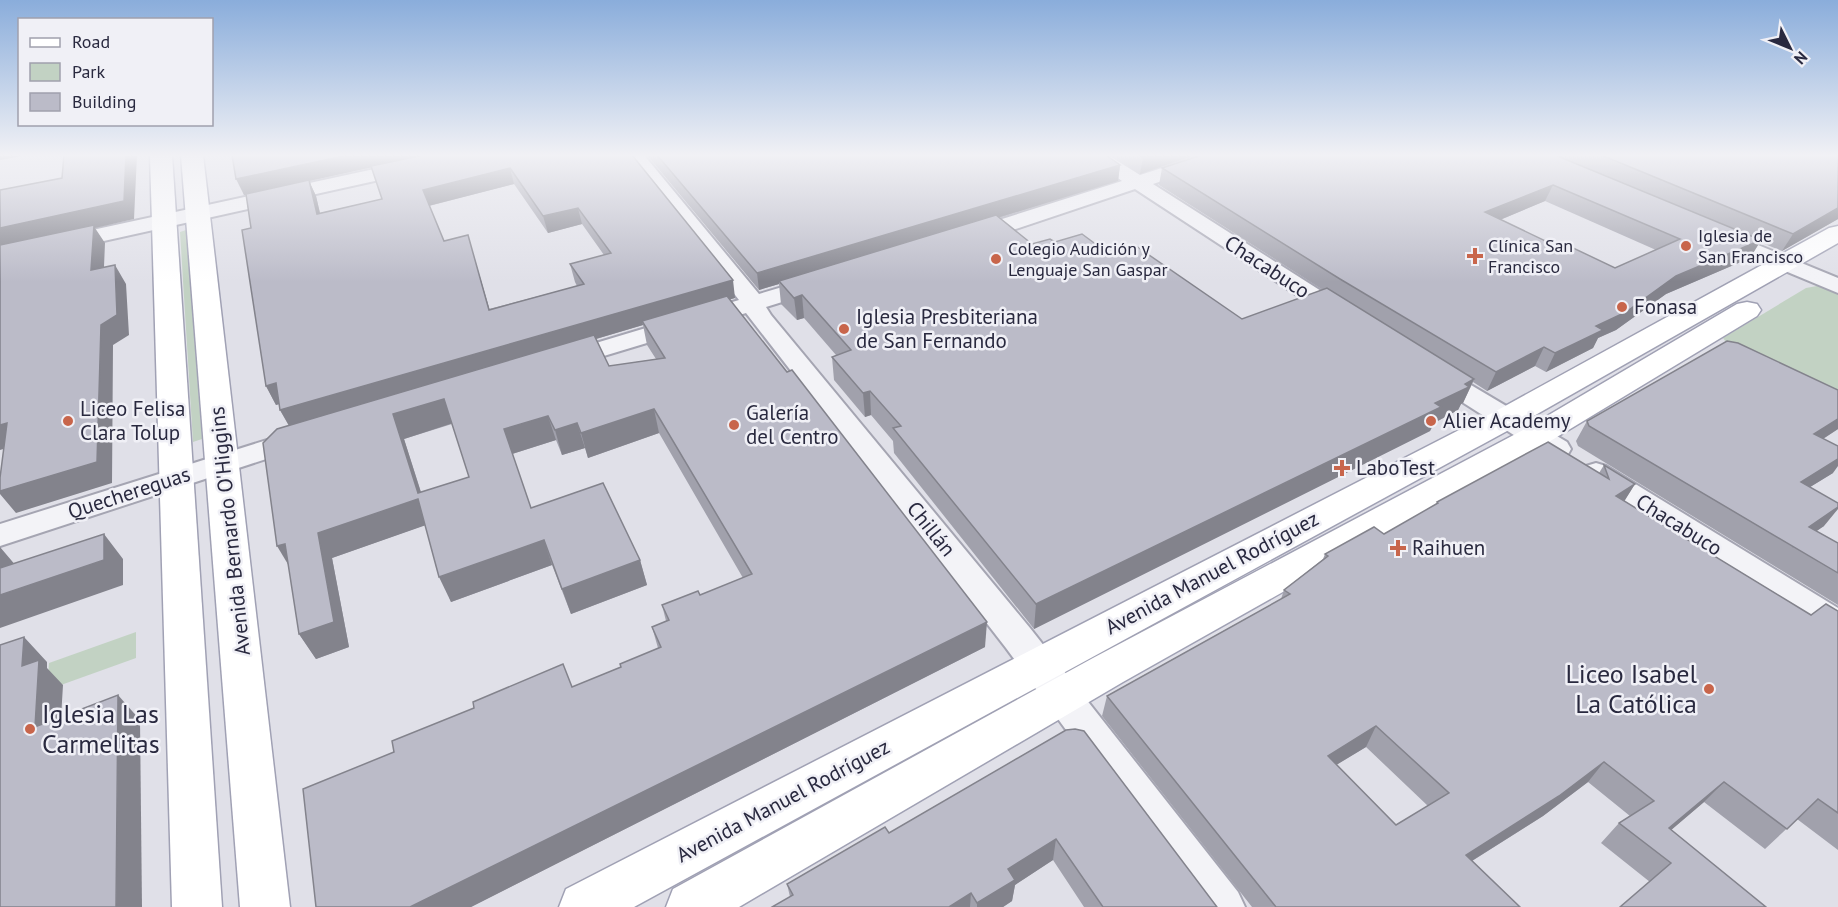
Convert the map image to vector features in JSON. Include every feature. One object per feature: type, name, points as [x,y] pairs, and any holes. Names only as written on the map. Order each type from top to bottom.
[{"type":"main road","name":"Avenida Bernardo O'Higgins","points":[[174,197],[181,218],[223,462],[266,907]]},
{"type":"main road","name":"Avenida Bernardo O'Higgins","points":[[185,197],[181,218],[177,477],[197,907]]},
{"type":"main road","name":"Avenida Manuel Rodríguez","points":[[584,907],[1050,680],[1521,427],[1698,338],[1796,269],[1838,233]]},
{"type":"main road","name":"Avenida Manuel Rodríguez","points":[[1521,427],[1796,269],[1838,257]]},
{"type":"main road","name":"Avenida Manuel Rodríguez","points":[[691,907],[1050,680]]},
{"type":"street","points":[[0,257],[274,197]]},
{"type":"street","name":"Chillán","points":[[668,197],[753,304],[760,317],[1050,680],[1223,907]]},
{"type":"street","points":[[948,244],[1097,197]]},
{"type":"street","name":"Chacabuco","points":[[1160,197],[1365,329]]},
{"type":"street","points":[[1701,227],[1838,286]]},
{"type":"street","points":[[538,368],[834,279]]},
{"type":"street","points":[[1698,338],[1725,352]]},
{"type":"street","name":"Chacabuco","points":[[1416,361],[1838,625]]},
{"type":"street","name":"Quechereguas","points":[[0,535],[318,433]]},
{"type":"green space","points":[[186,230],[202,439],[193,442],[180,232]]},
{"type":"green space","points":[[1817,286],[1838,291],[1838,397],[1726,342],[1723,338],[1806,288]]},
{"type":"green space","points":[[136,632],[136,658],[47,690],[49,663]]},
{"type":"building","points":[[0,197],[124,197],[124,201],[0,228]]},
{"type":"building","points":[[246,197],[313,197],[317,214],[382,199],[426,197],[444,241],[468,235],[489,310],[584,284],[570,264],[611,253],[578,208],[543,216],[530,197],[666,197],[733,280],[280,410],[276,383],[266,386],[242,230],[251,228]]},
{"type":"building","points":[[693,197],[1011,197],[757,273]]},
{"type":"building","points":[[1209,197],[1522,197],[1485,212],[1560,248],[1567,245],[1615,268],[1680,239],[1582,197],[1658,197],[1761,240],[1676,276],[1626,312],[1596,326],[1603,330],[1555,353],[1544,347],[1496,372]]},
{"type":"building","points":[[1704,197],[1838,197],[1838,208],[1793,234]]},
{"type":"building","points":[[996,215],[1032,244],[1050,239],[1055,242],[1082,234],[1109,254],[1136,246],[1242,319],[1327,288],[1474,379],[1465,384],[1469,387],[1435,403],[1441,407],[1036,604],[893,428],[901,426],[870,391],[863,393],[832,357],[851,350],[802,295],[794,298],[779,281]]},
{"type":"building","points":[[94,225],[91,270],[115,265],[117,315],[101,325],[97,462],[0,491],[7,423],[0,425],[0,245]]},
{"type":"building","points":[[727,296],[787,372],[792,370],[987,622],[410,907],[316,907],[303,789],[394,752],[392,741],[474,708],[473,702],[563,664],[572,687],[621,667],[620,664],[661,647],[652,627],[669,620],[662,605],[698,591],[700,595],[752,574],[654,409],[581,433],[577,423],[555,430],[548,416],[504,429],[531,508],[603,483],[640,560],[562,589],[544,540],[439,577],[418,499],[318,533],[334,622],[299,634],[285,544],[277,546],[263,443],[277,429],[594,335],[609,366],[665,358],[642,321]],"holes":[[[444,399],[469,477],[418,493],[393,414]]]},
{"type":"building","points":[[1727,341],[1738,343],[1838,390],[1838,419],[1814,434],[1838,446],[1838,459],[1801,482],[1838,503],[1838,507],[1809,527],[1838,543],[1838,573],[1589,426],[1587,421]]},
{"type":"building","points":[[1548,442],[1609,479],[1604,465],[1635,484],[1616,496],[1811,615],[1826,604],[1838,611],[1838,813],[1818,799],[1787,829],[1724,782],[1669,828],[1766,907],[1620,907],[1671,863],[1619,823],[1654,801],[1604,762],[1559,796],[1466,855],[1520,907],[1276,907],[1107,696],[1290,594],[1284,590],[1328,556],[1325,554],[1374,527],[1384,534],[1437,502]],"holes":[[[1376,726],[1449,793],[1396,825],[1328,756]]]},
{"type":"building","points":[[104,534],[104,560],[0,595],[0,568]]},
{"type":"building","points":[[24,637],[22,666],[39,660],[35,727],[118,695],[116,907],[0,907],[0,645]]},
{"type":"building","points":[[1066,730],[1084,731],[1217,907],[1103,907],[1056,839],[1008,869],[1015,880],[977,903],[971,893],[949,907],[772,907],[793,895],[787,884],[885,827],[889,833]]},
{"type":"place","name":"Iglesia de San Francisco","points":[[1686,246]]},
{"type":"place","name":"Clínica San Francisco","points":[[1475,256]]},
{"type":"place","name":"Colegio Audición y Lenguaje San Gaspar","points":[[996,259]]},
{"type":"place","name":"Fonasa","points":[[1622,307]]},
{"type":"place","name":"Iglesia Presbiteriana de San Fernando","points":[[844,329]]},
{"type":"place","name":"Liceo Felisa Clara Tolup","points":[[68,421]]},
{"type":"place","name":"Alier Academy","points":[[1431,421]]},
{"type":"place","name":"Galería del Centro","points":[[734,425]]},
{"type":"place","name":"LaboTest","points":[[1342,468]]},
{"type":"place","name":"Raihuen","points":[[1398,548]]},
{"type":"place","name":"Liceo Isabel La Católica","points":[[1709,689]]},
{"type":"place","name":"Iglesia Las Carmelitas","points":[[30,729]]}]
